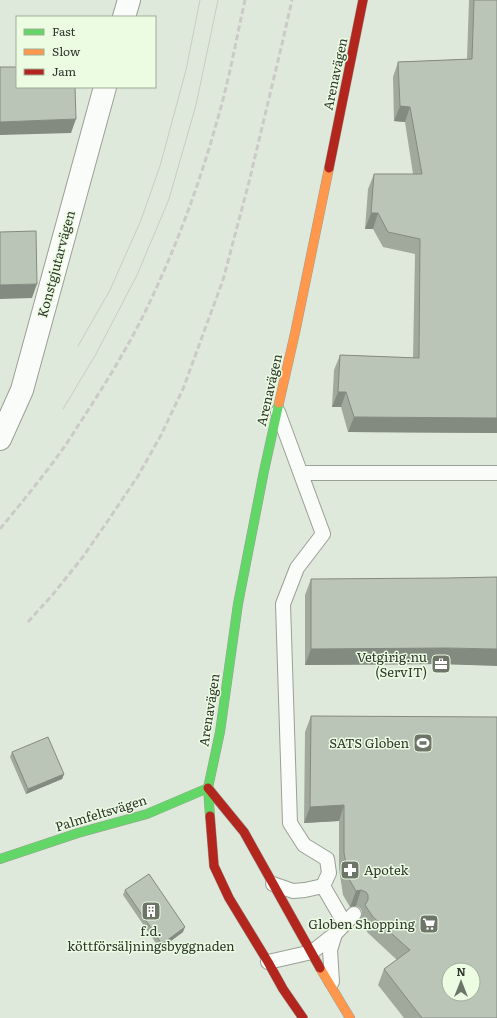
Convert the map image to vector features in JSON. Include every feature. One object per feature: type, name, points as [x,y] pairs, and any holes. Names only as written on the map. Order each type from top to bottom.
[{"type":"main road","name":"Arenavägen","points":[[303,1018],[229,898],[214,866],[208,788],[220,732],[238,604],[264,471],[295,333],[363,0]]},
{"type":"main road","name":"Palmfeltsvägen","points":[[0,859],[78,833],[148,814],[208,788]]},
{"type":"main road","points":[[208,788],[244,832],[350,1018]]},
{"type":"street","points":[[124,16],[129,0]]},
{"type":"street","name":"Konstgjutarvägen","points":[[0,439],[22,390],[105,88]]},
{"type":"lane","points":[[278,410],[323,534],[297,568],[283,604],[290,823],[304,845],[327,859],[329,873],[323,886]]},
{"type":"lane","points":[[301,473],[497,473]]},
{"type":"lane","points":[[273,884],[293,891],[323,886]]},
{"type":"lane","points":[[323,886],[345,924]]},
{"type":"lane","points":[[268,962],[312,952],[345,924]]},
{"type":"lane","points":[[332,986],[330,950],[345,924]]},
{"type":"building","points":[[474,0],[497,0],[497,418],[354,417],[346,392],[338,392],[340,355],[419,358],[420,239],[388,232],[378,213],[371,213],[374,174],[422,174],[410,107],[400,106],[398,62],[472,59]]},
{"type":"building","points":[[0,67],[16,67],[16,88],[75,88],[76,119],[0,122]]},
{"type":"building","points":[[36,231],[37,284],[0,285],[0,232]]},
{"type":"building","points":[[497,577],[497,649],[311,649],[311,579]]},
{"type":"building","points":[[311,716],[497,717],[497,1018],[422,1018],[384,969],[410,950],[373,917],[365,905],[368,900],[368,895],[366,892],[361,890],[356,891],[349,879],[344,853],[344,805],[310,807]]},
{"type":"building","points":[[48,737],[64,774],[28,789],[12,752]]},
{"type":"building","name":"f.d. köttförsäljningsbyggnaden","points":[[149,874],[185,927],[162,944],[125,890]]},
{"type":"tram line","points":[[78,346],[110,290],[141,220],[160,166],[186,70],[200,0]]},
{"type":"tram line","points":[[63,409],[96,354],[137,275],[169,199],[196,105],[218,0]]},
{"type":"railway","points":[[0,529],[71,437],[125,351],[157,287],[186,217],[210,145],[225,91],[245,0]]},
{"type":"railway","points":[[28,622],[82,558],[138,476],[161,435],[183,389],[223,280],[249,182],[292,0]]},
{"type":"traffic: fast","points":[[210,816],[208,788],[220,732],[238,604],[279,403]]},
{"type":"traffic: fast","points":[[0,859],[78,833],[147,814],[208,788]]},
{"type":"traffic: slow","points":[[279,403],[329,168]]},
{"type":"traffic: slow","points":[[320,968],[350,1018]]},
{"type":"traffic: jam","points":[[329,168],[363,0]]},
{"type":"traffic: jam","points":[[208,788],[244,832],[320,968]]},
{"type":"traffic: jam","points":[[210,816],[214,866],[229,898],[283,989],[303,1018]]},
{"type":"place","name":"Vetgirig.nu (ServIT)","points":[[441,664]]},
{"type":"place","name":"SATS Globen","points":[[423,743]]},
{"type":"place","name":"Apotek","points":[[350,870]]},
{"type":"place","name":"f.d. köttförsäljningsbyggnaden","points":[[151,911]]},
{"type":"place","name":"Globen Shopping","points":[[429,924]]}]
